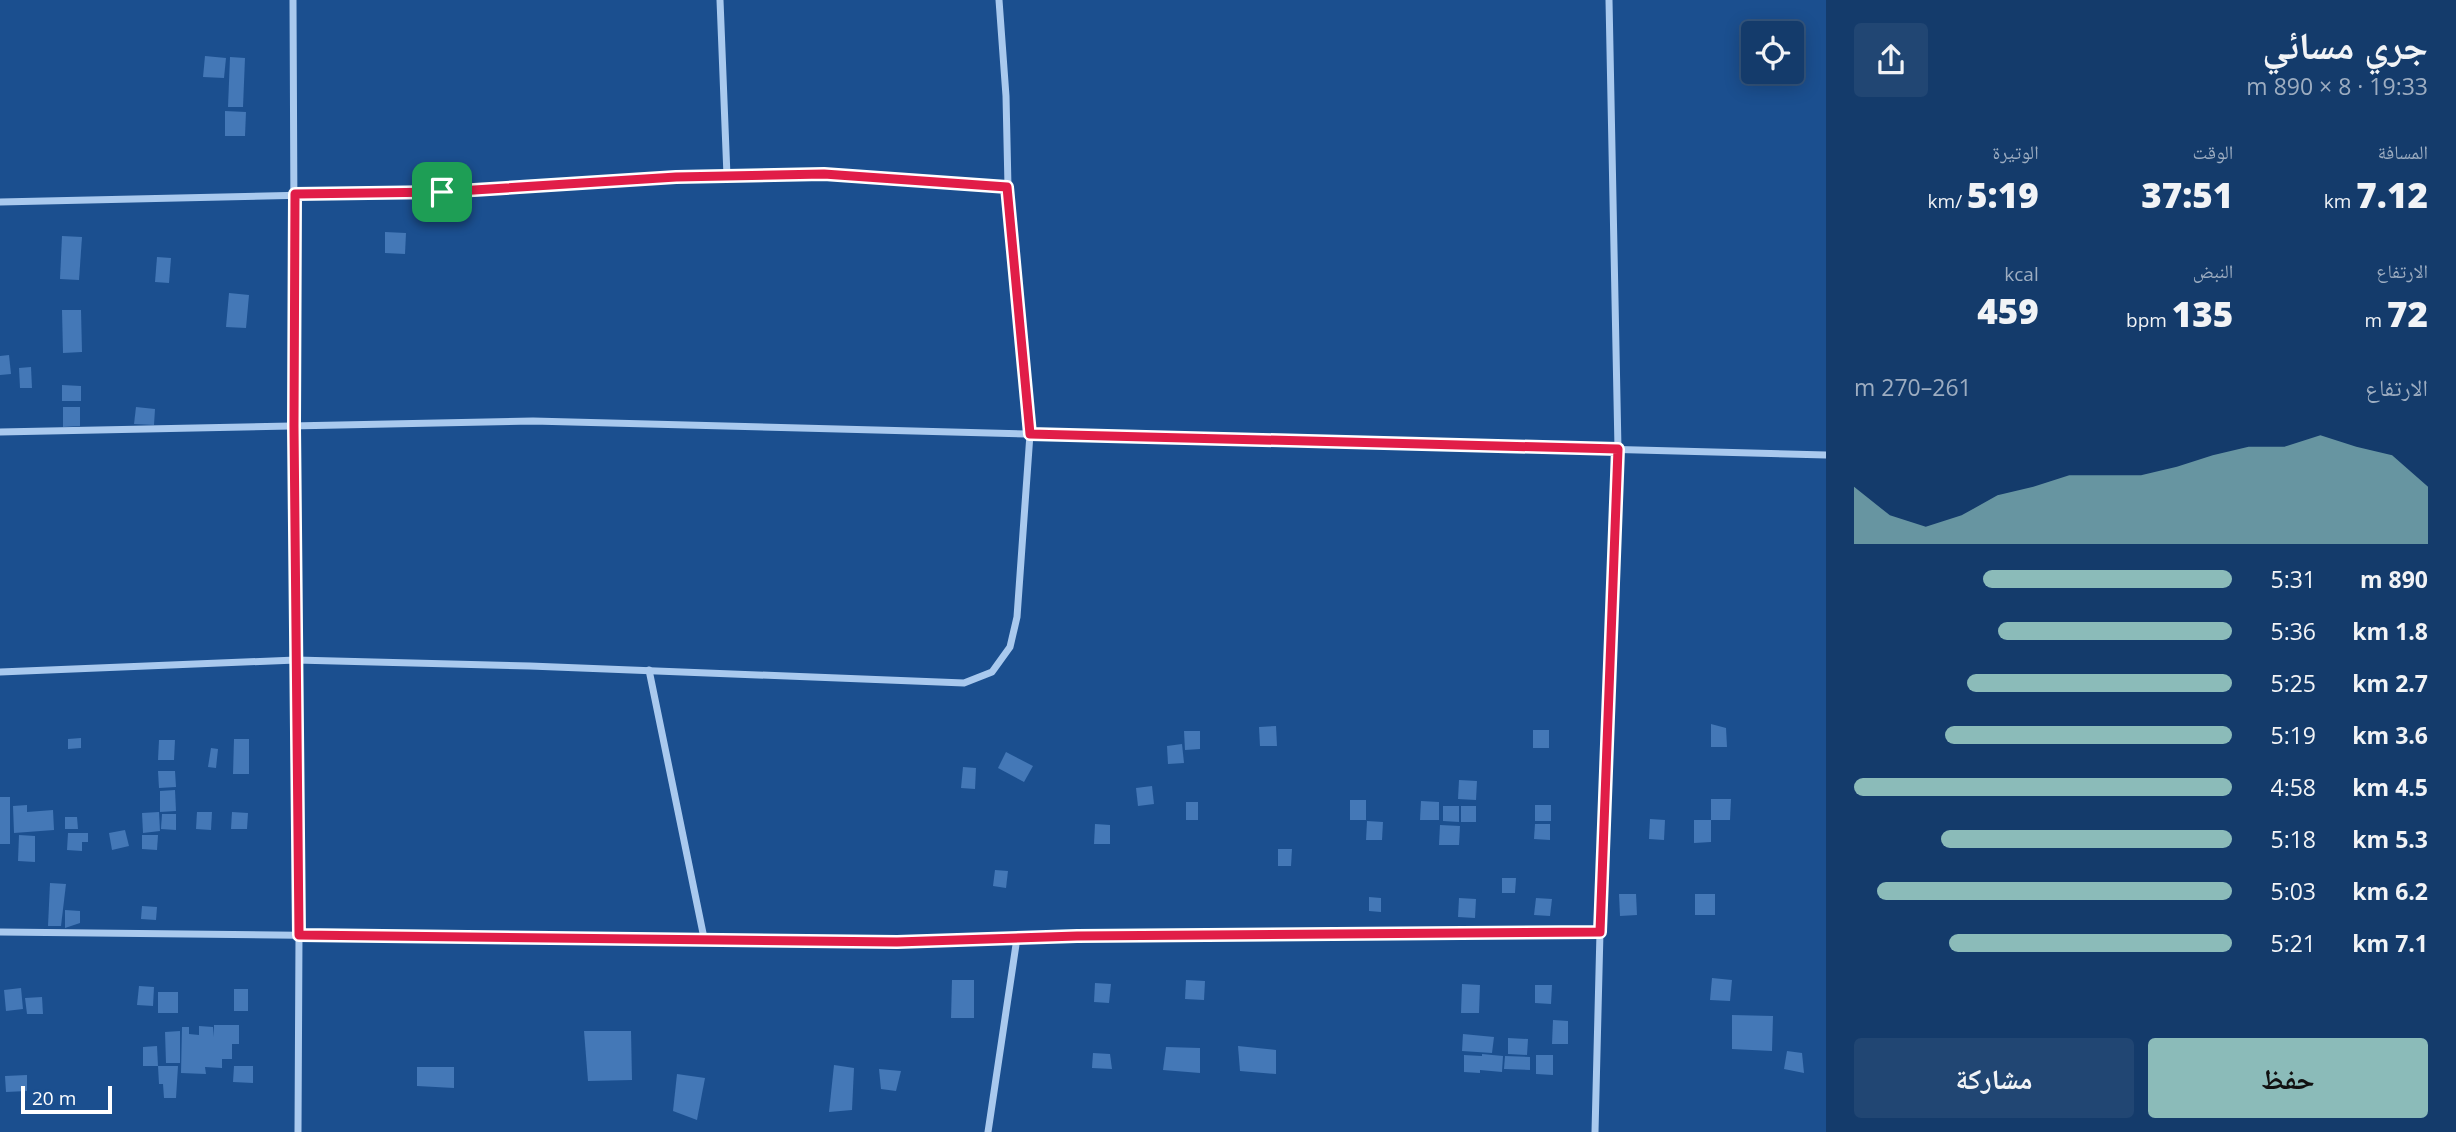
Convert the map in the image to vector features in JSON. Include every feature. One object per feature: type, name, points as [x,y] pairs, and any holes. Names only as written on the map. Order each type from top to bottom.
[{"type":"street","points":[[293,0],[298,1132]]},
{"type":"street","points":[[720,0],[727,176]]},
{"type":"street","points":[[0,671],[296,660],[649,670],[964,683],[992,672],[1010,647],[1017,617],[1030,434],[1007,187],[1006,96],[999,0]]},
{"type":"street","points":[[1595,1132],[1618,449],[1609,0]]},
{"type":"street","points":[[0,202],[442,192],[676,177],[824,174],[1007,187]]},
{"type":"street","points":[[0,432],[533,421],[1826,455]]},
{"type":"street","points":[[649,670],[704,939]]},
{"type":"street","points":[[0,932],[897,942],[1416,932],[1600,932]]},
{"type":"street","points":[[988,1132],[1017,938]]},
{"type":"building","points":[[205,56],[226,58],[224,78],[203,77]]},
{"type":"building","points":[[230,57],[245,58],[243,107],[228,107]]},
{"type":"building","points":[[225,111],[246,112],[245,136],[225,136]]},
{"type":"building","points":[[385,232],[406,233],[405,254],[385,253]]},
{"type":"building","points":[[62,236],[82,237],[79,280],[60,279]]},
{"type":"building","points":[[157,257],[171,258],[169,283],[155,282]]},
{"type":"building","points":[[229,293],[249,295],[246,328],[226,327]]},
{"type":"building","points":[[62,310],[81,310],[82,352],[63,353]]},
{"type":"building","points":[[9,355],[11,374],[0,375],[0,356]]},
{"type":"building","points":[[31,367],[32,388],[20,388],[19,368]]},
{"type":"building","points":[[62,385],[81,386],[81,401],[62,401]]},
{"type":"building","points":[[63,407],[80,407],[80,426],[63,427]]},
{"type":"building","points":[[136,407],[155,409],[154,425],[134,424]]},
{"type":"building","points":[[1711,724],[1726,728],[1727,747],[1711,747]]},
{"type":"building","points":[[1276,726],[1277,746],[1260,746],[1259,727]]},
{"type":"building","points":[[1533,730],[1549,730],[1549,748],[1533,748]]},
{"type":"building","points":[[1184,731],[1200,731],[1200,749],[1185,750]]},
{"type":"building","points":[[81,738],[81,748],[68,749],[68,739]]},
{"type":"building","points":[[234,739],[249,739],[249,774],[233,774]]},
{"type":"building","points":[[159,740],[175,740],[174,760],[158,760]]},
{"type":"building","points":[[1182,744],[1184,763],[1168,764],[1167,746]]},
{"type":"building","points":[[211,748],[218,749],[216,768],[208,767]]},
{"type":"building","points":[[1006,752],[1033,766],[1024,782],[998,768]]},
{"type":"building","points":[[963,767],[976,768],[975,789],[961,788]]},
{"type":"building","points":[[158,771],[175,771],[176,787],[159,788]]},
{"type":"building","points":[[1459,780],[1477,781],[1476,800],[1458,799]]},
{"type":"building","points":[[1152,786],[1154,804],[1138,806],[1136,788]]},
{"type":"building","points":[[175,790],[176,811],[160,812],[160,791]]},
{"type":"building","points":[[0,797],[10,797],[10,844],[0,844]]},
{"type":"building","points":[[1711,799],[1731,799],[1730,820],[1711,820]]},
{"type":"building","points":[[1350,800],[1366,800],[1366,820],[1350,820]]},
{"type":"building","points":[[1421,801],[1439,802],[1439,820],[1420,820]]},
{"type":"building","points":[[1186,802],[1198,802],[1198,820],[1186,820]]},
{"type":"building","points":[[27,805],[27,812],[53,810],[54,830],[14,833],[13,806]]},
{"type":"building","points":[[1535,805],[1551,805],[1551,821],[1535,821]]},
{"type":"building","points":[[1443,806],[1459,806],[1459,822],[1443,821]]},
{"type":"building","points":[[1461,806],[1476,806],[1476,822],[1461,822]]},
{"type":"building","points":[[159,812],[160,831],[143,833],[142,813]]},
{"type":"building","points":[[197,812],[212,812],[211,830],[196,829]]},
{"type":"building","points":[[232,812],[248,813],[247,829],[231,829]]},
{"type":"building","points":[[162,814],[176,814],[176,830],[161,829]]},
{"type":"building","points":[[65,817],[77,817],[78,829],[65,829]]},
{"type":"building","points":[[1650,819],[1665,820],[1664,840],[1649,839]]},
{"type":"building","points":[[1694,820],[1711,820],[1711,842],[1694,843]]},
{"type":"building","points":[[1367,821],[1383,822],[1382,840],[1366,840]]},
{"type":"building","points":[[1095,824],[1110,825],[1110,844],[1094,844]]},
{"type":"building","points":[[1535,824],[1550,824],[1550,840],[1534,839]]},
{"type":"building","points":[[1440,825],[1460,826],[1459,845],[1439,845]]},
{"type":"building","points":[[125,830],[129,846],[112,850],[109,833]]},
{"type":"building","points":[[68,833],[88,833],[88,842],[82,842],[82,851],[67,850]]},
{"type":"building","points":[[19,835],[35,836],[35,862],[18,861]]},
{"type":"building","points":[[142,835],[158,835],[157,850],[142,849]]},
{"type":"building","points":[[1278,849],[1292,849],[1291,866],[1278,866]]},
{"type":"building","points":[[995,870],[1008,871],[1006,888],[993,886]]},
{"type":"building","points":[[1502,878],[1516,878],[1515,893],[1502,893]]},
{"type":"building","points":[[50,883],[66,884],[61,926],[48,926]]},
{"type":"building","points":[[1619,894],[1636,894],[1637,915],[1620,916]]},
{"type":"building","points":[[1695,894],[1715,894],[1715,915],[1695,915]]},
{"type":"building","points":[[1369,897],[1381,898],[1381,912],[1369,911]]},
{"type":"building","points":[[1459,898],[1476,899],[1475,918],[1458,917]]},
{"type":"building","points":[[1536,898],[1552,899],[1550,916],[1534,915]]},
{"type":"building","points":[[142,906],[157,907],[156,920],[141,919]]},
{"type":"building","points":[[65,910],[80,911],[80,923],[65,928]]},
{"type":"building","points":[[1712,978],[1732,980],[1730,1001],[1710,1000]]},
{"type":"building","points":[[952,980],[974,980],[974,1018],[951,1018]]},
{"type":"building","points":[[1186,980],[1205,981],[1204,1000],[1185,999]]},
{"type":"building","points":[[1095,983],[1111,984],[1109,1003],[1094,1002]]},
{"type":"building","points":[[1462,984],[1480,985],[1479,1013],[1461,1013]]},
{"type":"building","points":[[1535,985],[1552,985],[1551,1004],[1535,1003]]},
{"type":"building","points":[[139,986],[154,987],[153,1006],[137,1005]]},
{"type":"building","points":[[21,988],[23,1009],[6,1011],[4,990]]},
{"type":"building","points":[[234,989],[248,989],[248,1011],[234,1011]]},
{"type":"building","points":[[158,992],[178,992],[178,1013],[158,1013]]},
{"type":"building","points":[[42,997],[43,1014],[27,1014],[25,998]]},
{"type":"building","points":[[1732,1015],[1773,1016],[1772,1051],[1732,1049]]},
{"type":"building","points":[[1553,1020],[1568,1021],[1568,1044],[1552,1044]]},
{"type":"building","points":[[214,1025],[239,1025],[239,1044],[232,1044],[232,1059],[222,1059],[222,1068],[205,1067],[206,1074],[181,1073],[182,1027],[189,1027],[189,1034],[199,1035],[199,1026],[213,1027],[214,1037]]},
{"type":"building","points":[[180,1031],[180,1063],[166,1063],[165,1032]]},
{"type":"building","points":[[584,1031],[631,1031],[632,1080],[588,1081]]},
{"type":"building","points":[[1463,1034],[1494,1037],[1492,1053],[1462,1051]]},
{"type":"building","points":[[1508,1038],[1528,1039],[1527,1055],[1508,1054]]},
{"type":"building","points":[[157,1046],[158,1066],[143,1066],[143,1047]]},
{"type":"building","points":[[1238,1046],[1276,1050],[1276,1074],[1240,1071]]},
{"type":"building","points":[[1166,1047],[1200,1048],[1200,1073],[1163,1070]]},
{"type":"building","points":[[1787,1051],[1802,1053],[1804,1073],[1784,1069]]},
{"type":"building","points":[[1093,1053],[1110,1054],[1112,1069],[1092,1068]]},
{"type":"building","points":[[1464,1055],[1503,1056],[1502,1072],[1464,1072]]},
{"type":"building","points":[[1536,1055],[1553,1055],[1553,1075],[1536,1074]]},
{"type":"building","points":[[1505,1056],[1530,1057],[1530,1070],[1504,1069]]},
{"type":"building","points":[[834,1065],[854,1068],[852,1110],[829,1112]]},
{"type":"building","points":[[158,1066],[178,1066],[176,1098],[164,1098],[163,1084],[159,1084]]},
{"type":"building","points":[[234,1066],[253,1066],[253,1083],[233,1082]]},
{"type":"building","points":[[417,1067],[454,1067],[454,1088],[417,1086]]},
{"type":"building","points":[[879,1069],[901,1071],[896,1091],[881,1089]]},
{"type":"building","points":[[677,1074],[705,1078],[697,1120],[673,1111]]},
{"type":"building","points":[[27,1075],[27,1091],[6,1092],[5,1076]]},
{"type":"route","points":[[824,174],[1007,187],[1030,434],[1618,449],[1600,932],[1077,936],[897,942],[299,935],[294,426],[295,194],[442,192],[676,177],[824,174]]}]
